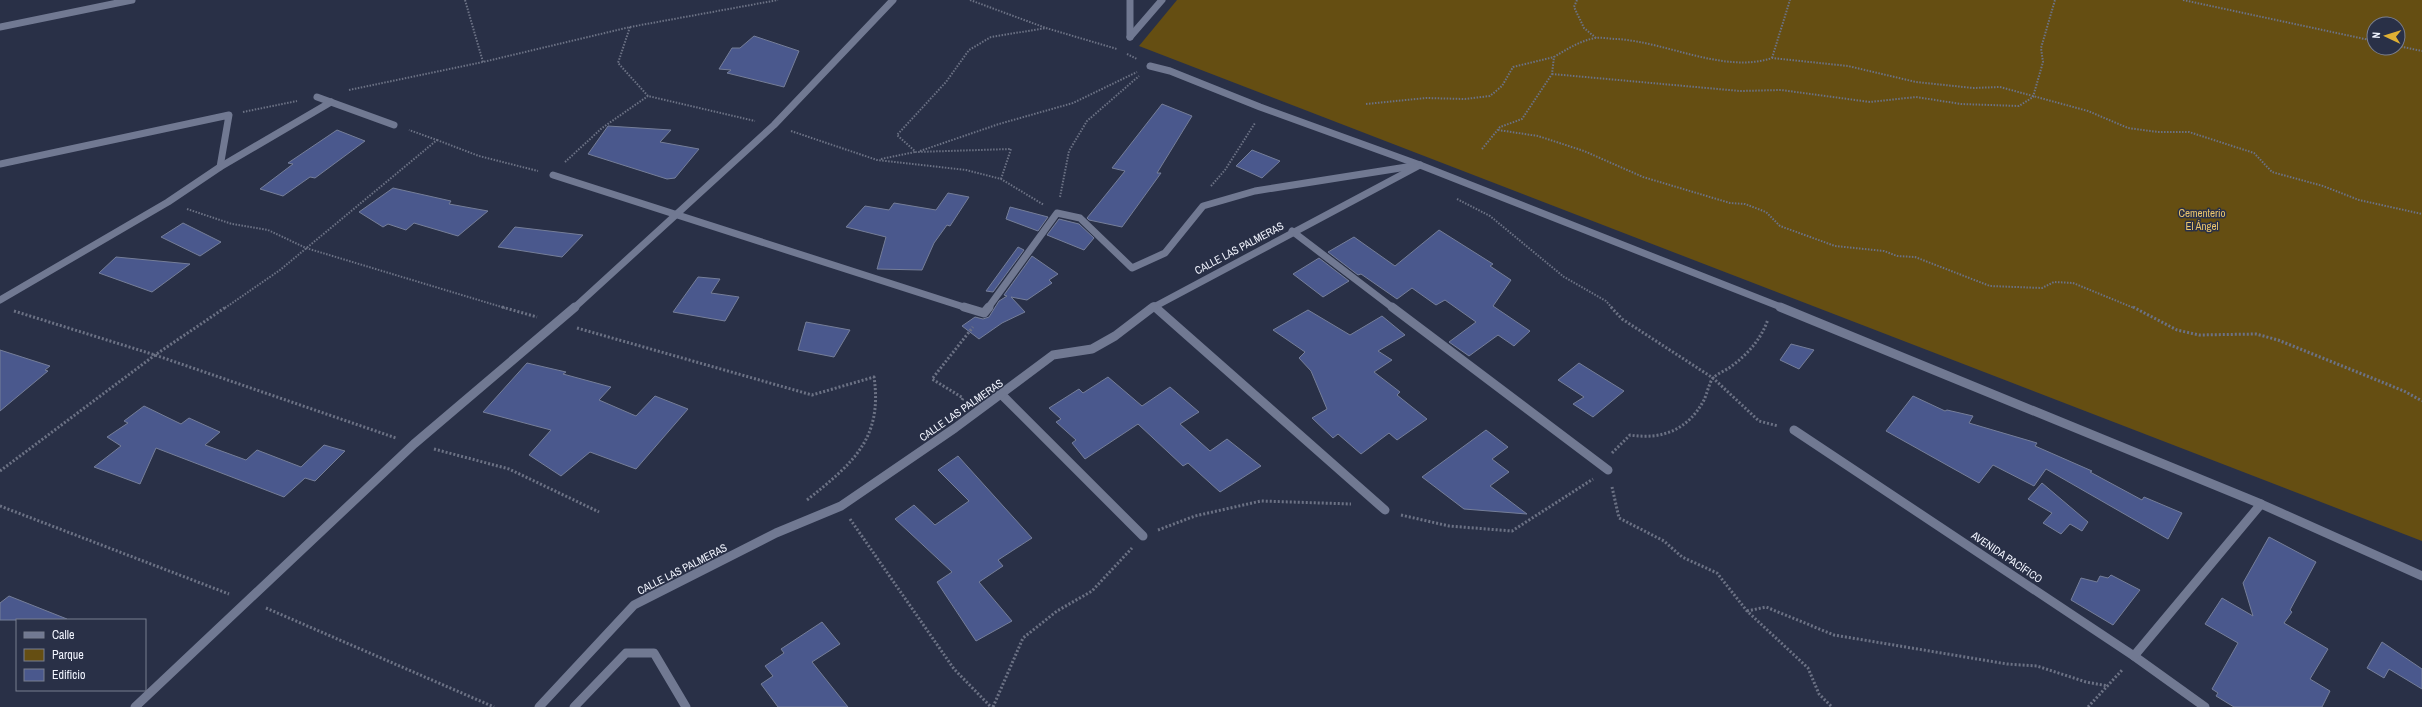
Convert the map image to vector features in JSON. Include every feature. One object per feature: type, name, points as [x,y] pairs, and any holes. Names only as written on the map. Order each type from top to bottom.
[{"type":"street","points":[[0,27],[132,0]]},
{"type":"street","points":[[135,707],[414,444],[557,323],[674,214],[774,125],[893,0]]},
{"type":"street","points":[[1130,0],[1130,38],[1162,0]]},
{"type":"street","points":[[1150,66],[1170,72],[1260,107],[1420,165],[1822,323],[2261,504],[2422,576]]},
{"type":"street","points":[[317,97],[394,125]]},
{"type":"street","points":[[0,300],[168,202],[220,167],[331,102]]},
{"type":"street","points":[[0,164],[229,115],[220,167]]},
{"type":"street","points":[[552,175],[984,313],[1057,213],[1080,218],[1132,268],[1165,253],[1203,206],[1254,191],[1420,165]]},
{"type":"street","name":"CALLE LAS PALMERAS","points":[[539,707],[634,605],[776,533],[841,506],[1002,395],[1053,355],[1092,349],[1114,336],[1154,306],[1292,231],[1420,165]]},
{"type":"street","points":[[1292,231],[1608,470]]},
{"type":"street","points":[[1154,306],[1385,510]]},
{"type":"street","points":[[1002,395],[1143,536]]},
{"type":"street","name":"AVENIDA PACÍFICO","points":[[1794,430],[2134,656],[2205,707]]},
{"type":"street","points":[[2134,656],[2261,504]]},
{"type":"street","points":[[574,707],[626,653],[654,653],[686,707]]},
{"type":"path","points":[[465,0],[483,62]]},
{"type":"path","points":[[347,91],[483,62],[630,27],[778,0]]},
{"type":"path","points":[[970,0],[1046,28],[1118,49]]},
{"type":"path","points":[[1577,0],[1574,7],[1584,28],[1596,38]]},
{"type":"path","points":[[1772,58],[1790,0]]},
{"type":"path","points":[[1552,74],[1740,92],[1781,90],[1870,102],[1916,97],[1961,104],[2018,106],[2033,97],[2042,62],[2041,48],[2055,0]]},
{"type":"path","points":[[2183,0],[2366,39]]},
{"type":"path","points":[[630,27],[618,63],[648,96],[774,125],[877,160],[966,170],[1001,180],[1057,213],[1069,151],[1087,121],[1150,66]]},
{"type":"path","points":[[1001,180],[1011,149],[916,152],[897,135],[946,82],[969,50],[991,38],[1046,28]]},
{"type":"path","points":[[1366,104],[1426,98],[1465,99],[1490,96],[1502,86],[1513,67],[1554,57],[1571,46],[1596,38],[1633,40],[1687,52],[1714,61],[1760,62],[1772,58],[1848,66],[1916,82],[1973,88],[2000,87],[2108,118],[2128,128],[2158,132],[2189,132],[2212,138],[2254,152],[2272,172],[2323,186],[2339,194],[2359,200],[2422,214]]},
{"type":"path","points":[[2406,48],[2422,51]]},
{"type":"path","points":[[1482,149],[1498,130],[1522,119],[1552,74],[1554,57]]},
{"type":"path","points":[[877,160],[916,152],[999,124],[1073,103],[1150,66]]},
{"type":"path","points":[[394,125],[479,156],[552,175],[602,128],[648,96]]},
{"type":"path","points":[[229,115],[317,97]]},
{"type":"path","points":[[1203,206],[1209,188],[1237,152],[1255,122],[1260,107]]},
{"type":"path","points":[[1498,130],[1538,136],[1584,151],[1643,177],[1730,204],[1745,204],[1766,212],[1780,226],[1835,246],[1884,251],[1897,256],[1915,257],[1990,286],[2042,288],[2054,282],[2073,283],[2132,306],[2149,317],[2177,330],[2214,336],[2256,334],[2278,340],[2404,390],[2422,401]]},
{"type":"path","points":[[0,471],[155,356],[280,270],[437,140]]},
{"type":"path","points":[[1451,196],[1490,216],[1564,277],[1606,301],[1622,319],[1713,378],[1759,421],[1794,430]]},
{"type":"path","points":[[168,202],[232,224],[268,230],[306,248],[557,323],[812,395],[874,377],[877,403],[872,431],[851,461],[802,504]]},
{"type":"path","points":[[1771,304],[1765,333],[1739,362],[1713,378],[1705,403],[1683,427],[1654,437],[1630,435],[1612,452],[1608,470],[1619,518],[1664,541],[1682,557],[1717,573],[1747,612],[1808,668],[1820,694],[1832,707]]},
{"type":"path","points":[[7,309],[155,356],[414,444],[509,469],[599,512]]},
{"type":"path","points":[[955,428],[962,398],[932,379],[984,313]]},
{"type":"path","points":[[841,506],[954,669],[992,707],[1023,638],[1057,611],[1092,591],[1143,536],[1195,516],[1261,501],[1352,504],[1385,510],[1449,526],[1512,531],[1608,470]]},
{"type":"path","points":[[1747,612],[1766,607],[1834,635],[2007,664],[2037,666],[2086,682],[2108,686]]},
{"type":"path","points":[[2088,707],[2134,656]]},
{"type":"green space","name":"Cementerio El Ángel","points":[[1177,0],[2422,0],[2422,541],[1139,46]]},
{"type":"building","points":[[754,36],[799,51],[784,87],[727,73],[731,70],[719,69],[732,48],[740,48]]},
{"type":"building","points":[[1162,104],[1192,116],[1157,173],[1161,173],[1122,227],[1089,220],[1087,218],[1125,171],[1112,168]]},
{"type":"building","points":[[608,126],[671,130],[660,142],[699,149],[675,178],[667,179],[588,154]]},
{"type":"building","points":[[337,130],[365,141],[315,178],[310,177],[283,196],[260,189],[293,164],[288,163]]},
{"type":"building","points":[[1252,150],[1280,161],[1262,178],[1236,166]]},
{"type":"building","points":[[393,188],[451,201],[449,204],[488,211],[458,236],[414,223],[406,230],[388,224],[383,227],[359,212]]},
{"type":"building","points":[[948,193],[969,197],[950,226],[947,225],[934,243],[922,270],[877,269],[886,237],[846,227],[865,206],[889,210],[894,203],[936,210]]},
{"type":"building","points":[[1010,207],[1048,217],[1038,231],[1006,219]]},
{"type":"building","points":[[1059,219],[1079,224],[1094,238],[1084,250],[1047,235]]},
{"type":"building","points":[[183,223],[221,242],[200,256],[161,237]]},
{"type":"building","points":[[515,227],[583,235],[562,257],[498,247]]},
{"type":"building","points":[[1439,230],[1493,264],[1490,266],[1511,280],[1493,306],[1530,331],[1514,346],[1498,335],[1469,356],[1449,342],[1476,322],[1445,300],[1436,305],[1412,288],[1397,299],[1361,274],[1358,275],[1328,252],[1354,237],[1395,266]]},
{"type":"building","points":[[1018,247],[1024,250],[993,292],[986,291]]},
{"type":"building","points":[[1032,256],[1058,274],[1049,280],[1052,283],[1027,300],[1011,297],[1025,312],[1002,323],[979,339],[962,326],[975,317],[983,319],[989,317],[999,301],[1007,296],[1004,295]]},
{"type":"building","points":[[116,257],[190,264],[152,292],[99,273]]},
{"type":"building","points":[[1319,258],[1349,281],[1323,297],[1293,274]]},
{"type":"building","points":[[698,277],[720,279],[711,293],[739,297],[725,321],[673,312]]},
{"type":"building","points":[[1308,310],[1350,335],[1382,316],[1405,335],[1378,351],[1392,360],[1374,372],[1400,392],[1397,395],[1427,419],[1397,440],[1389,433],[1361,454],[1338,434],[1333,438],[1312,418],[1327,409],[1311,371],[1299,358],[1305,352],[1273,330]]},
{"type":"building","points":[[806,322],[850,330],[834,357],[798,350]]},
{"type":"building","points":[[1791,344],[1814,350],[1799,369],[1780,360]]},
{"type":"building","points":[[0,350],[50,366],[45,370],[48,371],[0,411]]},
{"type":"building","points":[[527,363],[566,372],[563,374],[611,387],[599,400],[636,416],[655,396],[688,409],[636,469],[590,452],[561,476],[529,455],[551,430],[483,412]]},
{"type":"building","points":[[1579,363],[1624,391],[1593,417],[1573,404],[1584,397],[1558,380]]},
{"type":"building","points":[[1108,377],[1142,406],[1170,387],[1199,412],[1180,424],[1210,451],[1227,439],[1261,466],[1220,492],[1188,463],[1183,466],[1138,424],[1085,459],[1072,443],[1076,440],[1056,422],[1061,419],[1049,408],[1079,389],[1083,393]]},
{"type":"building","points":[[1913,396],[1945,411],[1947,410],[1973,416],[1969,423],[2037,443],[2035,446],[2092,471],[2090,472],[2142,500],[2144,497],[2182,513],[2168,539],[2046,469],[2034,486],[1993,465],[1979,483],[1886,431]]},
{"type":"building","points":[[144,406],[181,424],[189,418],[220,432],[205,445],[246,460],[257,450],[301,467],[324,445],[345,451],[315,481],[305,478],[284,497],[156,448],[140,484],[94,467],[121,446],[107,437],[128,423],[124,421]]},
{"type":"building","points":[[1486,430],[1508,447],[1492,459],[1509,472],[1490,486],[1527,514],[1464,509],[1422,477]]},
{"type":"building","points":[[958,456],[1032,538],[998,560],[1003,566],[979,582],[1012,621],[976,641],[937,582],[952,572],[895,519],[914,505],[935,525],[969,501],[938,470]]},
{"type":"building","points":[[2042,483],[2088,522],[2082,531],[2070,524],[2061,534],[2043,523],[2052,513],[2028,499]]},
{"type":"building","points":[[2269,537],[2316,562],[2290,610],[2292,612],[2284,623],[2328,649],[2310,679],[2330,691],[2322,707],[2234,707],[2216,696],[2218,693],[2212,689],[2238,643],[2205,624],[2222,598],[2253,616],[2243,583]]},
{"type":"building","points":[[2111,575],[2140,590],[2113,625],[2071,600],[2081,578],[2097,582],[2100,576],[2108,578]]},
{"type":"building","points":[[9,596],[67,619],[0,620],[0,603]]},
{"type":"building","points":[[822,622],[840,644],[812,662],[848,707],[778,707],[761,684],[773,676],[765,666],[784,653],[781,649]]},
{"type":"building","points":[[2382,642],[2422,669],[2422,689],[2389,669],[2384,678],[2367,668]]}]
